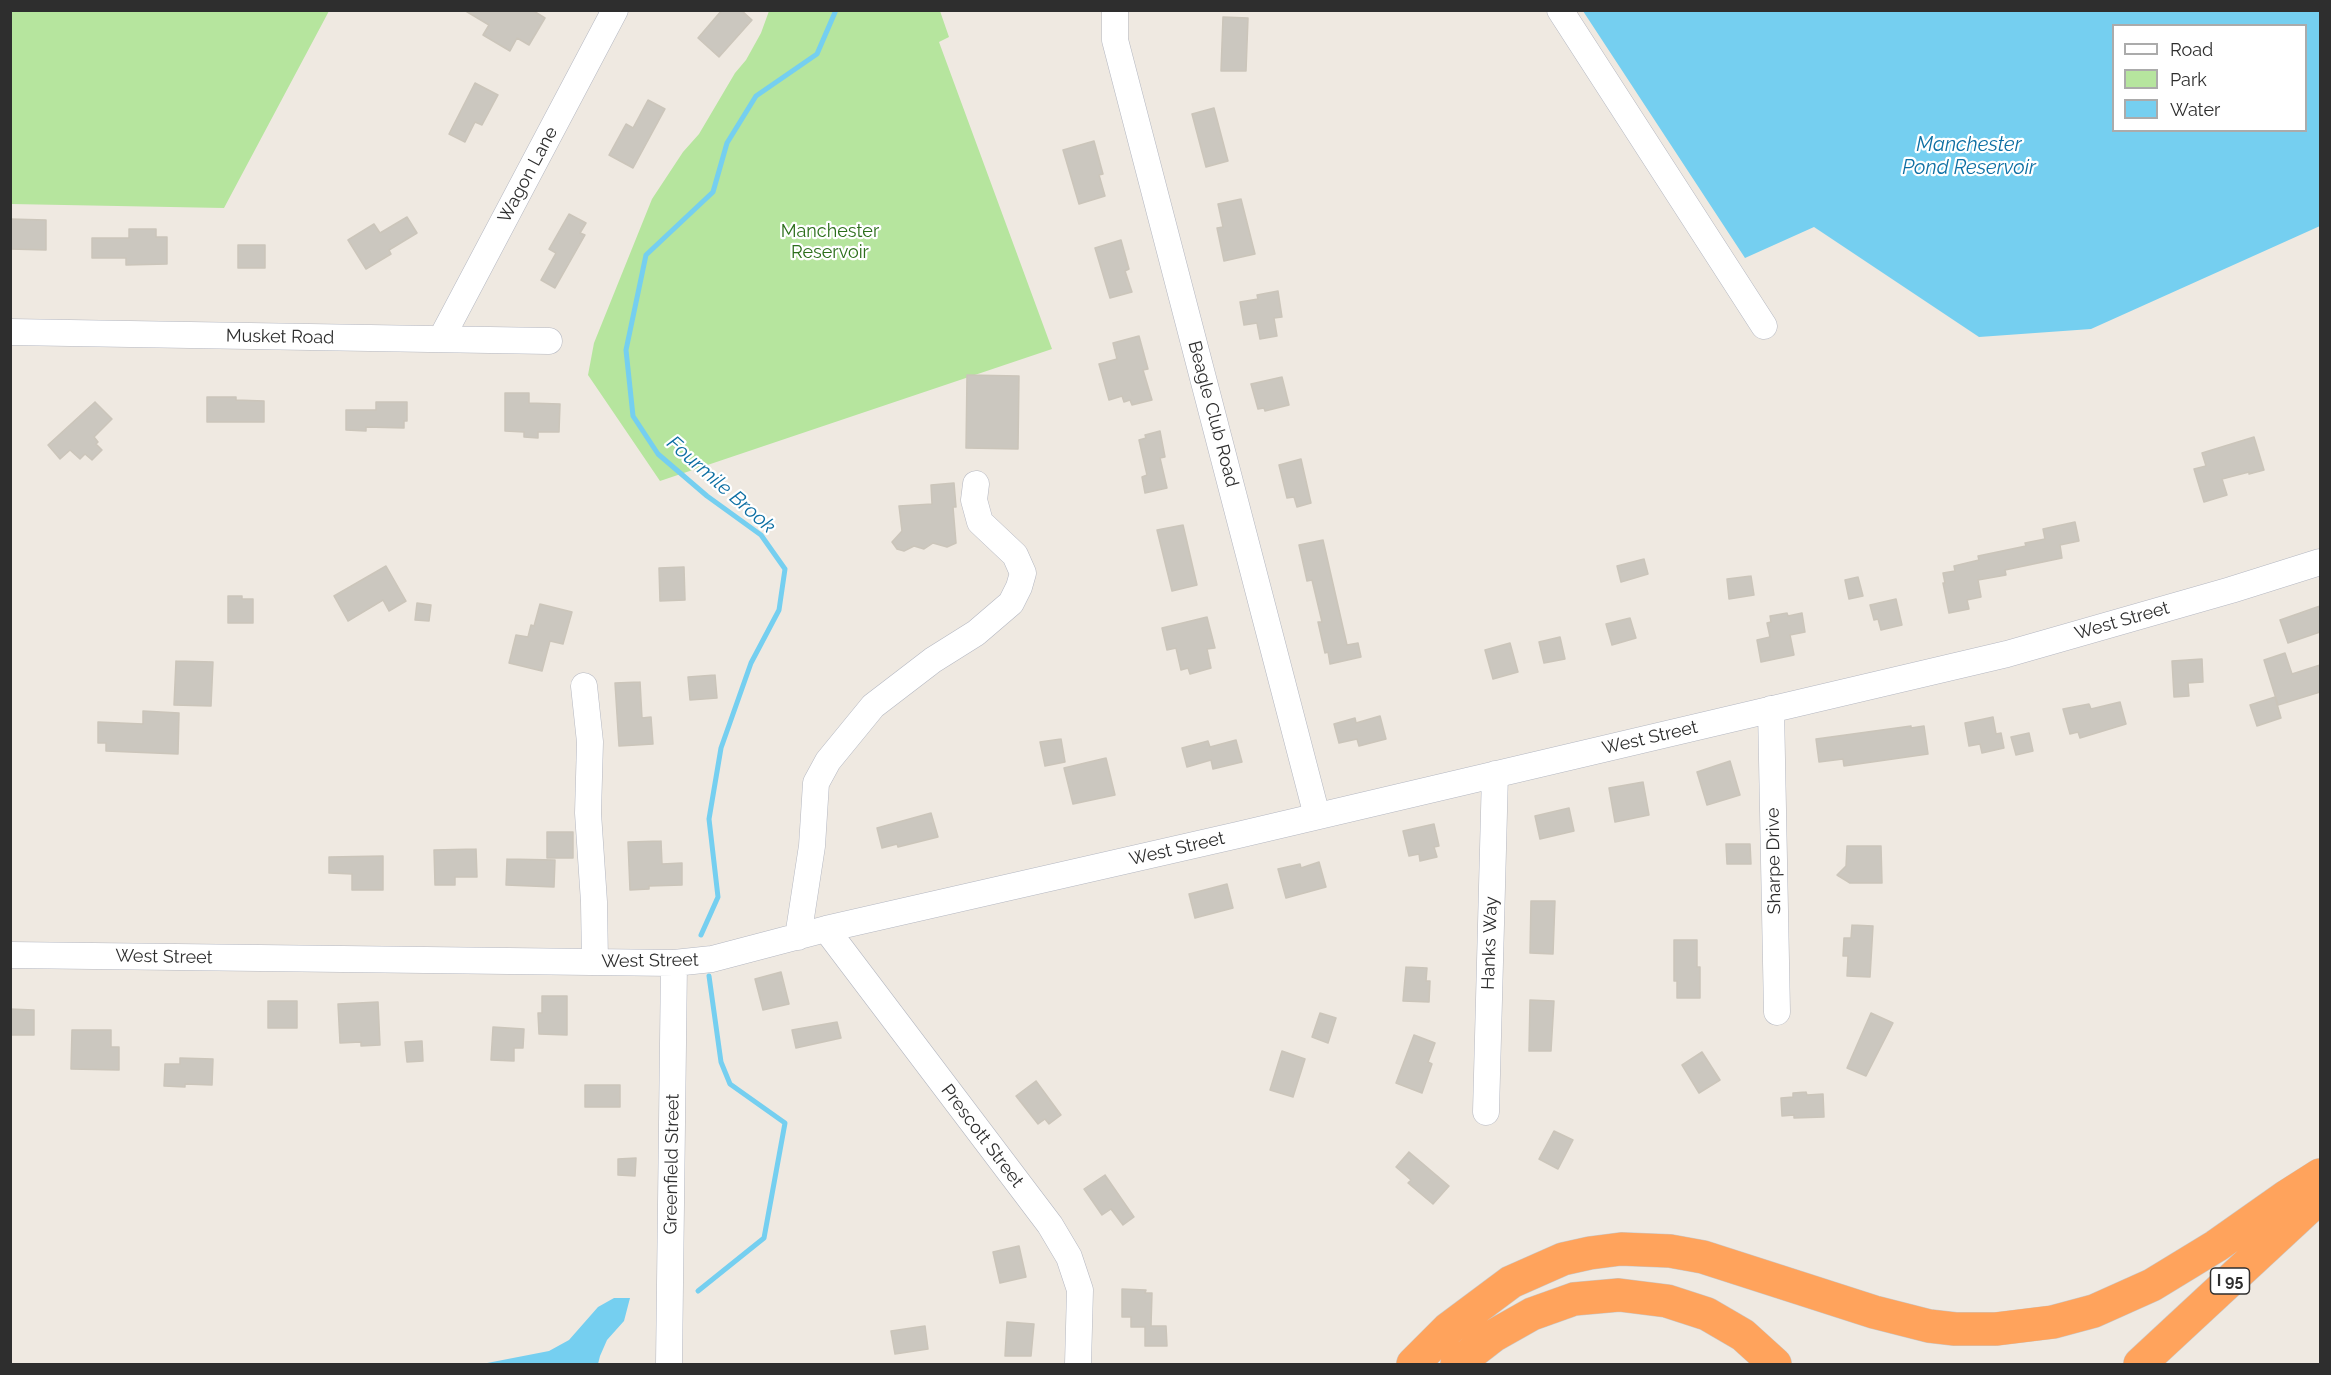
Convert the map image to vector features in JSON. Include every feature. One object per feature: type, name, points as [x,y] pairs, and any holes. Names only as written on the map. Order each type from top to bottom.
[{"type":"highway","points":[[1413,1365],[1448,1329],[1511,1282],[1563,1259],[1621,1249],[1670,1251],[1703,1257],[1874,1312],[1922,1324],[1955,1329],[1996,1329],[2053,1322],[2101,1309],[2152,1285],[2216,1246],[2320,1175]]},
{"type":"highway","name":"I 95","points":[[2140,1365],[2320,1197]]},
{"type":"highway","points":[[1457,1365],[1493,1336],[1532,1314],[1574,1299],[1620,1295],[1667,1301],[1707,1314],[1743,1335],[1775,1365]]},
{"type":"street","name":"Wagon Lane","points":[[441,339],[615,10]]},
{"type":"street","name":"Beagle Club Road","points":[[1115,10],[1115,40],[1317,816]]},
{"type":"street","points":[[1560,10],[1764,326]]},
{"type":"street","name":"Musket Road","points":[[10,332],[549,341]]},
{"type":"street","points":[[798,937],[812,846],[816,783],[828,761],[873,706],[933,660],[976,633],[1011,603],[1019,587],[1023,573],[1014,555],[980,522],[974,500],[976,484]]},
{"type":"street","name":"West Street","points":[[11,955],[674,963],[712,959],[826,929],[2007,654],[2320,562]]},
{"type":"street","points":[[584,686],[590,742],[588,813],[594,902],[595,962]]},
{"type":"street","name":"Sharpe Drive","points":[[1771,709],[1777,1012]]},
{"type":"street","name":"Hanks Way","points":[[1486,1112],[1495,774]]},
{"type":"street","name":"Prescott Street","points":[[826,929],[1050,1225],[1069,1257],[1080,1290],[1078,1365]]},
{"type":"street","name":"Greenfield Street","points":[[669,1365],[674,963]]},
{"type":"green space","points":[[11,10],[329,11],[224,208],[11,204]]},
{"type":"green space","name":"Manchester Reservoir","points":[[769,11],[940,11],[949,37],[939,42],[1052,349],[660,481],[588,375],[594,343],[652,199],[683,152],[699,134],[735,73],[746,60],[761,33]]},
{"type":"water","name":"Manchester Pond Reservoir","points":[[1583,11],[2320,11],[2320,226],[2091,329],[1979,337],[1814,227],[1745,258]]},
{"type":"water","points":[[614,1298],[630,1298],[624,1321],[607,1340],[598,1364],[482,1364],[549,1351],[569,1340],[598,1307]]},
{"type":"building","points":[[464,10],[532,10],[545,18],[529,45],[517,38],[510,51],[483,35],[489,25]]},
{"type":"building","points":[[722,10],[741,10],[752,20],[719,57],[698,38]]},
{"type":"building","points":[[1223,17],[1248,18],[1246,71],[1221,71]]},
{"type":"building","points":[[475,83],[498,95],[482,125],[475,122],[465,142],[449,134]]},
{"type":"building","points":[[648,100],[665,109],[633,168],[609,155],[626,124],[633,128]]},
{"type":"building","points":[[1214,108],[1228,161],[1206,167],[1192,114]]},
{"type":"building","points":[[1094,141],[1103,174],[1099,175],[1105,196],[1079,204],[1063,150]]},
{"type":"building","points":[[1241,199],[1255,254],[1224,261],[1217,228],[1223,227],[1218,204]]},
{"type":"building","points":[[569,214],[586,223],[580,233],[585,235],[555,288],[541,280],[556,253],[549,249]]},
{"type":"building","points":[[407,217],[417,233],[389,250],[391,254],[366,269],[348,240],[374,224],[380,233]]},
{"type":"building","points":[[10,219],[46,220],[46,250],[10,249]]},
{"type":"building","points":[[129,229],[156,229],[156,237],[167,237],[167,264],[126,265],[126,258],[92,258],[92,238],[129,238]]},
{"type":"building","points":[[1121,240],[1129,269],[1125,271],[1132,292],[1110,298],[1095,248]]},
{"type":"building","points":[[238,245],[265,245],[265,268],[238,268]]},
{"type":"building","points":[[1278,291],[1282,317],[1274,318],[1277,336],[1260,339],[1257,323],[1244,325],[1240,302],[1258,299],[1257,295]]},
{"type":"building","points":[[1139,336],[1148,369],[1143,370],[1152,400],[1132,405],[1130,400],[1124,402],[1122,396],[1109,400],[1099,364],[1117,359],[1113,343]]},
{"type":"building","points":[[967,375],[1019,376],[1018,449],[966,448]]},
{"type":"building","points":[[1282,377],[1289,405],[1265,411],[1264,408],[1258,409],[1251,384]]},
{"type":"building","points":[[505,393],[529,393],[529,403],[560,404],[559,432],[538,432],[538,438],[524,437],[524,432],[505,431]]},
{"type":"building","points":[[207,397],[236,397],[236,400],[264,401],[264,422],[207,422]]},
{"type":"building","points":[[95,402],[112,419],[94,437],[98,442],[96,444],[102,450],[92,460],[85,454],[80,459],[70,450],[60,459],[48,445]]},
{"type":"building","points":[[376,402],[407,402],[407,421],[404,421],[404,428],[366,427],[366,431],[346,430],[346,410],[376,410]]},
{"type":"building","points":[[1160,431],[1165,457],[1160,458],[1167,488],[1145,493],[1142,477],[1147,475],[1139,440],[1146,438],[1145,435]]},
{"type":"building","points":[[2254,437],[2264,470],[2222,479],[2227,495],[2204,502],[2194,469],[2206,466],[2202,453]]},
{"type":"building","points":[[1301,459],[1311,503],[1297,507],[1294,497],[1287,498],[1279,465]]},
{"type":"building","points":[[954,483],[956,543],[947,547],[933,543],[924,549],[914,546],[904,551],[897,549],[892,542],[902,531],[899,506],[932,504],[931,485]]},
{"type":"building","points":[[2075,522],[2079,541],[2060,545],[2062,558],[2005,570],[2006,575],[1978,580],[1981,597],[1967,600],[1969,609],[1949,613],[1943,573],[1955,571],[1954,566],[1979,560],[1978,556],[2026,546],[2025,543],[2045,539],[2043,529]]},
{"type":"building","points":[[1183,525],[1197,585],[1172,591],[1157,530]]},
{"type":"building","points":[[1323,540],[1347,645],[1358,643],[1361,657],[1330,664],[1318,622],[1322,622],[1312,580],[1307,581],[1299,545]]},
{"type":"building","points":[[1644,559],[1648,574],[1621,582],[1617,566]]},
{"type":"building","points":[[386,566],[406,601],[389,611],[383,600],[348,621],[334,596]]},
{"type":"building","points":[[684,567],[685,600],[660,601],[659,568]]},
{"type":"building","points":[[1751,576],[1754,595],[1729,599],[1727,579]]},
{"type":"building","points":[[1858,577],[1863,596],[1849,599],[1845,580]]},
{"type":"building","points":[[228,596],[253,599],[253,623],[228,623]]},
{"type":"building","points":[[1896,599],[1902,625],[1881,630],[1878,619],[1874,620],[1870,605]]},
{"type":"building","points":[[417,603],[431,605],[429,621],[415,620]]},
{"type":"building","points":[[540,604],[572,612],[563,644],[550,641],[542,671],[509,663],[516,635],[528,637],[531,625],[534,626]]},
{"type":"building","points":[[2320,606],[2320,632],[2288,643],[2280,620]]},
{"type":"building","points":[[1787,613],[1788,616],[1802,613],[1805,632],[1790,635],[1794,655],[1761,662],[1757,640],[1770,637],[1767,623],[1771,622],[1770,616]]},
{"type":"building","points":[[1207,617],[1215,648],[1207,649],[1211,668],[1190,674],[1188,668],[1181,670],[1176,648],[1167,650],[1162,628]]},
{"type":"building","points":[[1630,618],[1636,638],[1612,645],[1606,624]]},
{"type":"building","points":[[1560,637],[1565,659],[1544,663],[1539,642]]},
{"type":"building","points":[[1510,643],[1518,672],[1493,679],[1485,650]]},
{"type":"building","points":[[2285,653],[2292,674],[2320,665],[2320,692],[2278,705],[2264,660]]},
{"type":"building","points":[[2202,659],[2203,682],[2188,683],[2189,696],[2174,697],[2172,661]]},
{"type":"building","points":[[176,661],[213,662],[211,706],[174,705]]},
{"type":"building","points":[[715,675],[717,698],[690,700],[688,677]]},
{"type":"building","points":[[640,682],[642,718],[651,717],[653,744],[619,746],[615,683]]},
{"type":"building","points":[[2275,697],[2281,718],[2257,726],[2250,705]]},
{"type":"building","points":[[2120,702],[2126,724],[2080,738],[2078,732],[2070,734],[2063,709],[2089,704],[2091,709]]},
{"type":"building","points":[[143,711],[179,713],[178,754],[106,751],[106,743],[98,743],[98,722],[143,724]]},
{"type":"building","points":[[1380,716],[1386,739],[1359,746],[1357,739],[1339,743],[1334,724],[1355,718],[1356,723]]},
{"type":"building","points":[[1993,717],[1996,734],[2001,733],[2004,748],[1982,753],[1980,744],[1969,746],[1965,723]]},
{"type":"building","points":[[1911,726],[1911,728],[1924,726],[1928,754],[1844,766],[1843,759],[1819,762],[1816,739]]},
{"type":"building","points":[[2029,733],[2033,751],[2016,755],[2011,737]]},
{"type":"building","points":[[1061,739],[1065,762],[1045,766],[1040,742]]},
{"type":"building","points":[[1236,740],[1242,762],[1213,769],[1211,760],[1187,767],[1182,748],[1208,741],[1210,747]]},
{"type":"building","points":[[1106,758],[1115,795],[1073,804],[1064,768]]},
{"type":"building","points":[[1730,761],[1740,795],[1707,805],[1697,772]]},
{"type":"building","points":[[1643,782],[1649,815],[1615,822],[1609,788]]},
{"type":"building","points":[[1569,808],[1574,831],[1540,839],[1535,816]]},
{"type":"building","points":[[931,813],[938,837],[898,847],[897,844],[882,848],[877,828]]},
{"type":"building","points":[[1434,824],[1439,846],[1434,847],[1437,857],[1420,861],[1419,854],[1409,856],[1403,831]]},
{"type":"building","points":[[547,832],[573,832],[573,858],[547,858]]},
{"type":"building","points":[[661,841],[662,864],[682,863],[682,885],[649,886],[649,889],[630,890],[628,842]]},
{"type":"building","points":[[1726,844],[1750,844],[1751,864],[1727,864]]},
{"type":"building","points":[[1847,846],[1881,846],[1882,883],[1850,883],[1837,875],[1846,866]]},
{"type":"building","points":[[476,849],[477,877],[455,877],[455,885],[435,885],[434,850]]},
{"type":"building","points":[[383,856],[383,890],[352,890],[352,874],[329,873],[329,857]]},
{"type":"building","points":[[507,859],[555,860],[554,887],[506,885]]},
{"type":"building","points":[[1319,862],[1326,887],[1286,898],[1278,869],[1300,864],[1301,868]]},
{"type":"building","points":[[1227,884],[1233,908],[1195,918],[1189,894]]},
{"type":"building","points":[[1531,901],[1555,901],[1553,954],[1530,953]]},
{"type":"building","points":[[1852,925],[1873,926],[1870,977],[1847,976],[1848,956],[1843,956],[1844,938],[1851,938]]},
{"type":"building","points":[[1674,940],[1697,940],[1700,998],[1677,998],[1677,981],[1674,981]]},
{"type":"building","points":[[1406,967],[1427,968],[1426,981],[1430,981],[1429,1002],[1403,1001]]},
{"type":"building","points":[[781,972],[789,1004],[763,1010],[755,979]]},
{"type":"building","points":[[542,996],[567,996],[567,1035],[539,1034],[538,1013],[542,1013]]},
{"type":"building","points":[[1530,1000],[1554,1001],[1551,1051],[1529,1051]]},
{"type":"building","points":[[268,1001],[297,1001],[297,1028],[268,1028]]},
{"type":"building","points":[[378,1002],[380,1045],[361,1046],[361,1042],[340,1043],[338,1004]]},
{"type":"building","points":[[10,1009],[34,1010],[34,1035],[10,1035]]},
{"type":"building","points":[[1320,1013],[1336,1018],[1328,1043],[1312,1037]]},
{"type":"building","points":[[1871,1013],[1893,1023],[1866,1076],[1847,1068]]},
{"type":"building","points":[[837,1022],[841,1038],[796,1048],[792,1030]]},
{"type":"building","points":[[493,1027],[524,1029],[523,1048],[514,1048],[514,1061],[491,1060]]},
{"type":"building","points":[[72,1030],[111,1030],[111,1047],[119,1047],[119,1070],[71,1069]]},
{"type":"building","points":[[1414,1035],[1435,1043],[1428,1062],[1432,1064],[1422,1093],[1396,1083]]},
{"type":"building","points":[[422,1041],[423,1061],[407,1062],[405,1042]]},
{"type":"building","points":[[1282,1051],[1305,1059],[1293,1097],[1270,1090]]},
{"type":"building","points":[[1702,1052],[1720,1080],[1699,1093],[1682,1065]]},
{"type":"building","points":[[180,1058],[213,1059],[212,1085],[164,1086],[165,1064],[180,1064]]},
{"type":"building","points":[[1036,1081],[1061,1115],[1049,1124],[1045,1119],[1038,1124],[1016,1096]]},
{"type":"building","points":[[585,1085],[620,1085],[620,1107],[585,1107]]},
{"type":"building","points":[[1806,1092],[1807,1095],[1823,1094],[1824,1117],[1782,1116],[1781,1098],[1793,1097],[1793,1093]]},
{"type":"building","points":[[1554,1131],[1573,1140],[1558,1169],[1539,1159]]},
{"type":"building","points":[[1409,1152],[1449,1186],[1433,1204],[1408,1183],[1411,1180],[1396,1167]]},
{"type":"building","points":[[636,1158],[635,1176],[618,1175],[618,1159]]},
{"type":"building","points":[[1105,1175],[1134,1217],[1123,1225],[1111,1209],[1102,1215],[1084,1189]]},
{"type":"building","points":[[1019,1246],[1026,1277],[1000,1283],[993,1252]]},
{"type":"building","points":[[1122,1289],[1146,1290],[1145,1293],[1152,1293],[1151,1326],[1166,1326],[1167,1346],[1145,1346],[1145,1327],[1131,1327],[1131,1317],[1122,1317]]},
{"type":"building","points":[[1007,1322],[1034,1324],[1031,1356],[1005,1356]]},
{"type":"building","points":[[925,1326],[928,1349],[895,1354],[891,1331]]},
{"type":"waterway","name":"Fourmile Brook","points":[[701,935],[718,897],[709,819],[721,748],[751,663],[779,610],[785,569],[761,535],[707,496],[658,454],[633,416],[626,350],[646,255],[713,192],[727,143],[756,96],[817,54],[836,10]]},
{"type":"waterway","name":"Fourmile Brook","points":[[698,1291],[764,1238],[785,1123],[730,1084],[721,1062],[709,976]]}]
